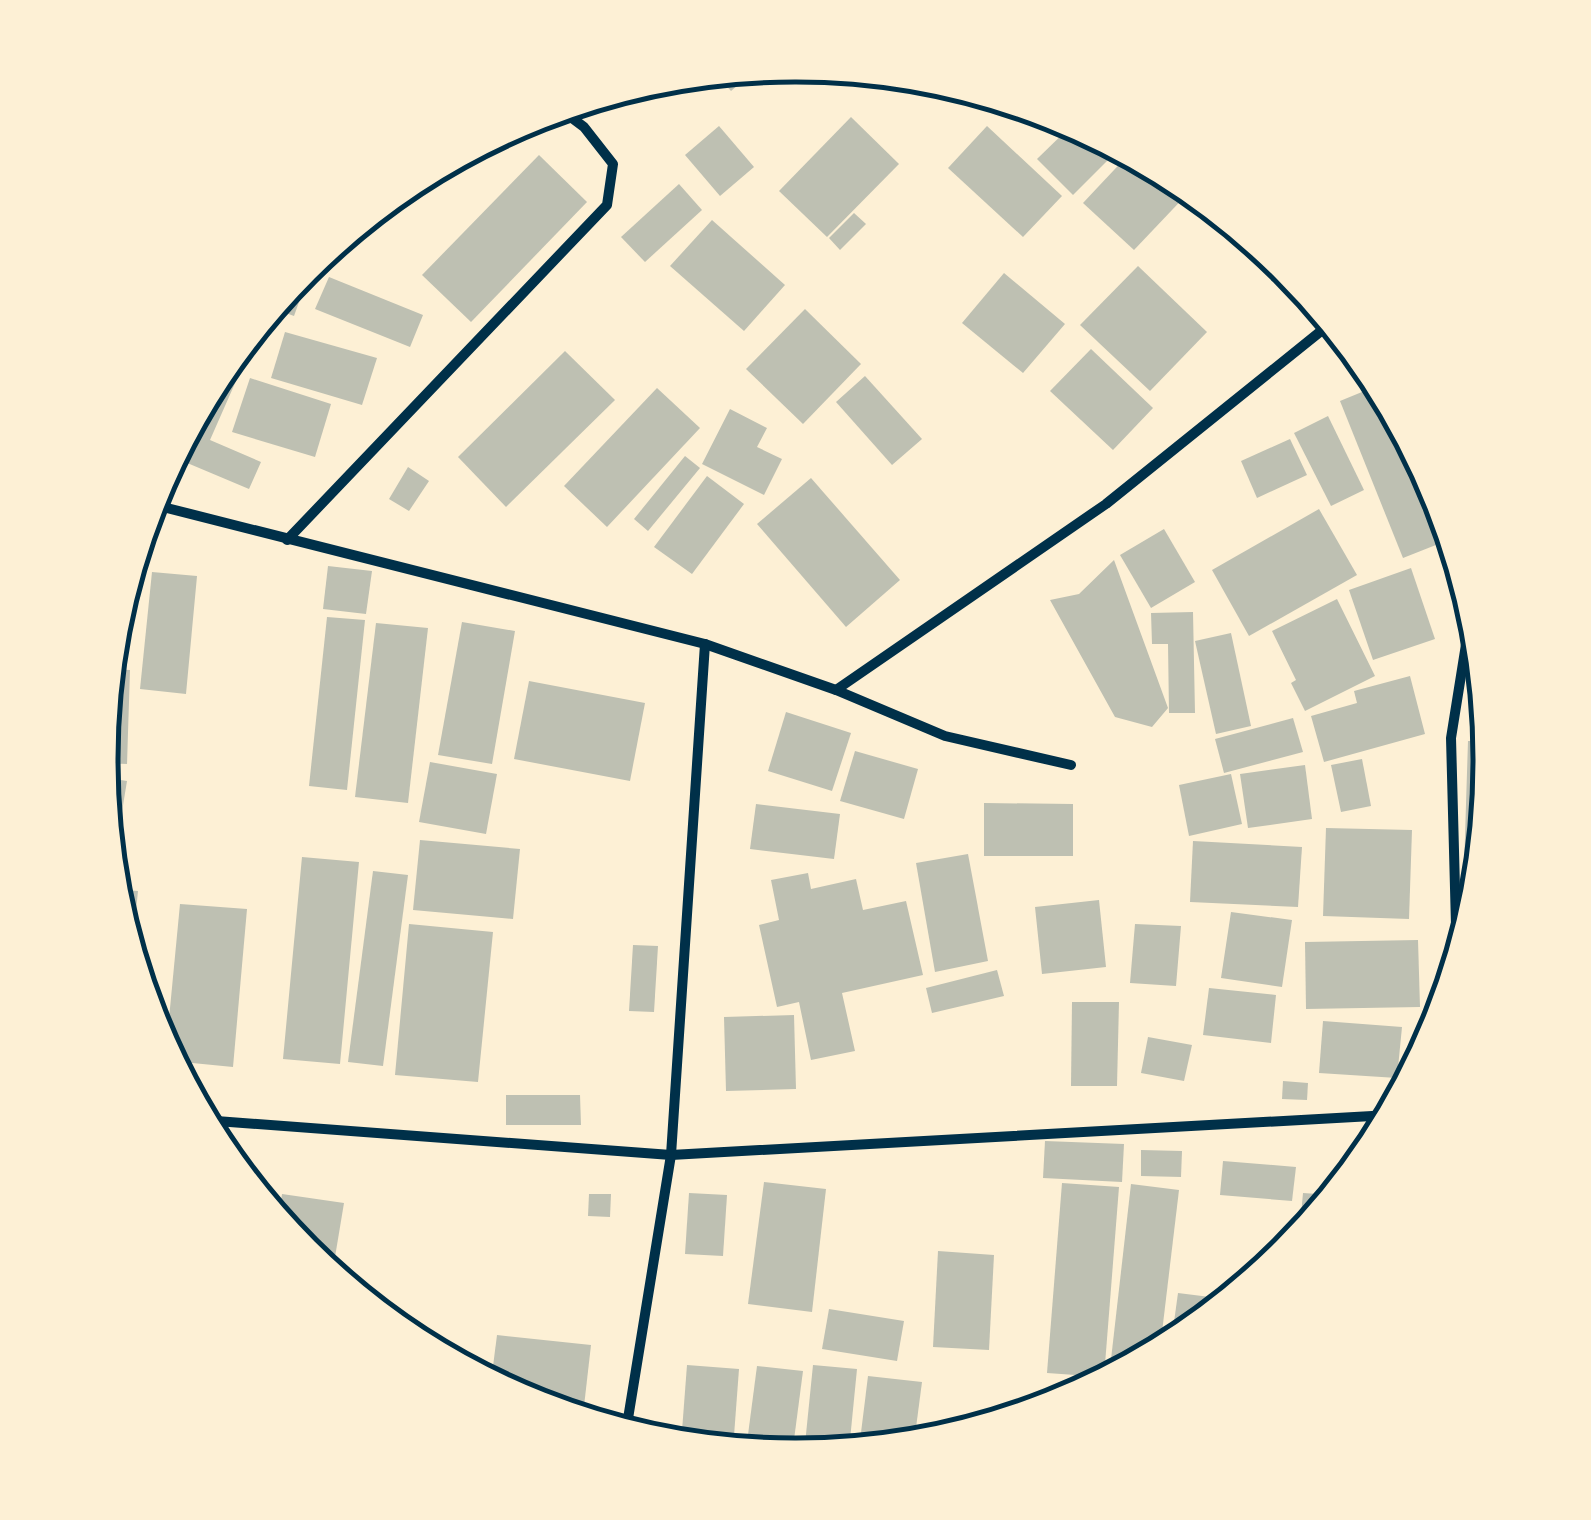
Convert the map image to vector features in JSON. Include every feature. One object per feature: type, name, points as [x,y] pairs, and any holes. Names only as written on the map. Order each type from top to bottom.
[{"type":"street","points":[[288,540],[607,205],[613,164],[574,120]]},
{"type":"street","points":[[836,690],[1106,504],[1320,332]]},
{"type":"street","points":[[167,508],[705,644],[836,690],[945,736],[1071,765]]},
{"type":"street","points":[[628,1416],[671,1155],[705,644]]},
{"type":"street","points":[[1455,913],[1452,738],[1464,656]]},
{"type":"street","points":[[223,1121],[671,1155],[1371,1116]]},
{"type":"building","points":[[851,117],[899,164],[827,237],[779,191]]},
{"type":"building","points":[[719,126],[754,167],[720,196],[685,155]]},
{"type":"building","points":[[987,126],[1062,196],[1023,237],[948,168]]},
{"type":"building","points":[[1060,136],[1109,159],[1073,195],[1037,159]]},
{"type":"building","points":[[539,155],[587,202],[471,322],[422,275]]},
{"type":"building","points":[[1119,165],[1179,202],[1134,250],[1083,203]]},
{"type":"building","points":[[679,184],[702,210],[645,262],[621,237]]},
{"type":"building","points":[[854,213],[866,224],[840,250],[829,238]]},
{"type":"building","points":[[712,220],[785,285],[744,331],[670,266]]},
{"type":"building","points":[[1138,266],[1207,332],[1150,391],[1080,325]]},
{"type":"building","points":[[1004,273],[1065,324],[1023,373],[962,323]]},
{"type":"building","points":[[329,277],[423,315],[410,347],[315,309]]},
{"type":"building","points":[[301,297],[294,316],[286,313]]},
{"type":"building","points":[[805,309],[861,364],[803,424],[746,369]]},
{"type":"building","points":[[285,332],[377,358],[362,405],[271,378]]},
{"type":"building","points":[[1091,349],[1153,408],[1113,450],[1050,391]]},
{"type":"building","points":[[565,351],[615,400],[506,507],[458,457]]},
{"type":"building","points":[[865,376],[922,439],[892,465],[836,402]]},
{"type":"building","points":[[250,378],[331,404],[315,457],[232,432]]},
{"type":"building","points":[[235,380],[210,440],[261,462],[249,489],[187,463]]},
{"type":"building","points":[[657,388],[700,428],[607,527],[564,486]]},
{"type":"building","points":[[1364,391],[1403,460],[1438,544],[1403,558],[1340,401]]},
{"type":"building","points":[[730,409],[767,428],[757,447],[782,459],[764,495],[702,464]]},
{"type":"building","points":[[1328,416],[1364,490],[1331,506],[1294,433]]},
{"type":"building","points":[[1290,439],[1307,475],[1257,498],[1241,461]]},
{"type":"building","points":[[685,456],[700,468],[648,531],[634,519]]},
{"type":"building","points":[[408,467],[429,481],[409,511],[389,499]]},
{"type":"building","points":[[707,476],[744,504],[692,574],[654,547]]},
{"type":"building","points":[[811,478],[900,580],[846,627],[757,524]]},
{"type":"building","points":[[1319,509],[1357,575],[1249,636],[1212,570]]},
{"type":"building","points":[[1164,529],[1195,582],[1151,608],[1120,555]]},
{"type":"building","points":[[1114,560],[1168,708],[1152,727],[1115,717],[1050,600],[1079,594]]},
{"type":"building","points":[[328,566],[372,571],[366,614],[323,609]]},
{"type":"building","points":[[1411,568],[1435,639],[1373,660],[1349,590]]},
{"type":"building","points":[[152,572],[197,576],[186,694],[140,689]]},
{"type":"building","points":[[1337,599],[1375,676],[1305,711],[1291,683],[1296,680],[1272,631]]},
{"type":"building","points":[[1193,612],[1195,713],[1169,713],[1168,644],[1152,644],[1151,613]]},
{"type":"building","points":[[327,617],[365,620],[347,790],[309,786]]},
{"type":"building","points":[[462,622],[515,631],[492,764],[438,755]]},
{"type":"building","points":[[376,623],[428,628],[408,803],[355,797]]},
{"type":"building","points":[[1231,633],[1251,726],[1216,734],[1195,641]]},
{"type":"building","points":[[124,670],[130,670],[127,764],[118,764]]},
{"type":"building","points":[[1410,676],[1425,734],[1324,762],[1311,716],[1357,703],[1354,691]]},
{"type":"building","points":[[529,681],[645,703],[630,781],[514,759]]},
{"type":"building","points":[[786,712],[851,733],[832,791],[768,771]]},
{"type":"building","points":[[1293,718],[1303,752],[1224,773],[1215,739]]},
{"type":"building","points":[[1468,741],[1473,741],[1472,804],[1464,867]]},
{"type":"building","points":[[855,751],[918,769],[904,819],[840,801]]},
{"type":"building","points":[[1362,759],[1371,806],[1341,812],[1331,765]]},
{"type":"building","points":[[430,762],[497,774],[486,834],[419,822]]},
{"type":"building","points":[[1305,765],[1312,819],[1248,828],[1240,774]]},
{"type":"building","points":[[1231,774],[1242,824],[1189,836],[1179,785]]},
{"type":"building","points":[[118,780],[127,781],[121,819]]},
{"type":"building","points":[[984,803],[1073,804],[1073,856],[984,856]]},
{"type":"building","points":[[756,804],[840,814],[834,859],[750,849]]},
{"type":"building","points":[[1326,828],[1412,830],[1409,919],[1323,916]]},
{"type":"building","points":[[420,840],[520,849],[513,919],[413,910]]},
{"type":"building","points":[[1193,841],[1302,847],[1298,907],[1190,902]]},
{"type":"building","points":[[968,854],[988,961],[935,972],[916,863]]},
{"type":"building","points":[[302,857],[359,862],[340,1064],[283,1059]]},
{"type":"building","points":[[373,871],[408,875],[383,1066],[348,1062]]},
{"type":"building","points":[[808,873],[811,889],[856,879],[863,910],[906,901],[923,975],[842,993],[855,1051],[811,1060],[799,1002],[777,1007],[759,925],[779,920],[771,880]]},
{"type":"building","points":[[131,890],[138,891],[136,912]]},
{"type":"building","points":[[1099,900],[1106,967],[1042,974],[1035,907]]},
{"type":"building","points":[[180,904],[247,909],[233,1067],[189,1063],[169,1017]]},
{"type":"building","points":[[1231,912],[1292,920],[1282,987],[1221,978]]},
{"type":"building","points":[[409,924],[493,932],[478,1082],[395,1075]]},
{"type":"building","points":[[1135,924],[1181,926],[1176,986],[1130,983]]},
{"type":"building","points":[[1418,940],[1420,1007],[1306,1009],[1305,942]]},
{"type":"building","points":[[633,945],[658,946],[654,1012],[629,1011]]},
{"type":"building","points":[[997,970],[1004,996],[932,1013],[926,988]]},
{"type":"building","points":[[1209,988],[1276,995],[1271,1043],[1203,1035]]},
{"type":"building","points":[[1072,1002],[1119,1002],[1117,1086],[1071,1086]]},
{"type":"building","points":[[794,1015],[796,1089],[726,1091],[724,1017]]},
{"type":"building","points":[[1323,1021],[1402,1027],[1393,1078],[1319,1073]]},
{"type":"building","points":[[1148,1037],[1192,1045],[1184,1081],[1141,1073]]},
{"type":"building","points":[[1283,1081],[1308,1083],[1307,1100],[1282,1099]]},
{"type":"building","points":[[506,1095],[580,1095],[581,1125],[506,1125]]},
{"type":"building","points":[[1045,1141],[1124,1144],[1122,1182],[1043,1178]]},
{"type":"building","points":[[1141,1150],[1182,1151],[1181,1177],[1141,1176]]},
{"type":"building","points":[[1223,1161],[1296,1167],[1292,1201],[1220,1195]]},
{"type":"building","points":[[764,1182],[826,1189],[812,1312],[748,1304]]},
{"type":"building","points":[[1062,1183],[1119,1187],[1105,1363],[1079,1375],[1047,1373]]},
{"type":"building","points":[[1131,1184],[1179,1190],[1162,1329],[1111,1359]]},
{"type":"building","points":[[689,1193],[727,1195],[723,1256],[685,1254]]},
{"type":"building","points":[[1303,1193],[1316,1194],[1305,1207],[1301,1211]]},
{"type":"building","points":[[282,1194],[344,1203],[335,1256],[316,1239],[281,1201]]},
{"type":"building","points":[[589,1194],[611,1194],[610,1217],[588,1216]]},
{"type":"building","points":[[938,1251],[994,1255],[989,1350],[933,1347]]},
{"type":"building","points":[[1178,1293],[1208,1297],[1208,1297],[1174,1321]]},
{"type":"building","points":[[829,1309],[904,1321],[897,1361],[822,1349]]},
{"type":"building","points":[[497,1335],[591,1345],[584,1404],[493,1366]]},
{"type":"building","points":[[687,1365],[739,1369],[734,1434],[682,1428]]},
{"type":"building","points":[[813,1365],[857,1369],[850,1435],[806,1438]]},
{"type":"building","points":[[757,1366],[803,1371],[794,1438],[748,1436]]},
{"type":"building","points":[[868,1376],[922,1382],[916,1426],[861,1434]]}]
